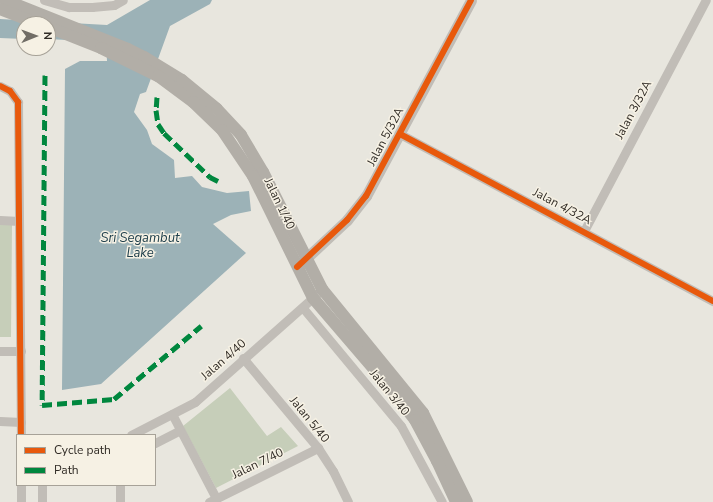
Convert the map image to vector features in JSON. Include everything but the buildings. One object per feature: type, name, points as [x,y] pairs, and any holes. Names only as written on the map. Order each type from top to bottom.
[{"type":"main road","name":"Jalan 1/40","points":[[5,5],[25,16]]},
{"type":"main road","name":"Jalan 1/40","points":[[5,5],[128,49],[179,84],[234,146],[253,176],[302,263],[423,413],[467,502]]},
{"type":"main road","name":"Jalan 1/40","points":[[56,30],[102,48],[179,84]]},
{"type":"main road","name":"Jalan 1/40","points":[[302,263],[313,298],[392,389],[414,420],[437,461],[456,502]]},
{"type":"street","points":[[48,1],[69,7],[92,7],[114,4],[123,0]]},
{"type":"street","name":"Jalan 5/32A","points":[[302,263],[336,231],[366,196],[471,0]]},
{"type":"street","name":"Jalan 3/32A","points":[[584,231],[706,0]]},
{"type":"street","points":[[0,86],[10,90],[18,102],[21,434]]},
{"type":"street","name":"Jalan 4/32A","points":[[400,134],[713,301]]},
{"type":"street","points":[[0,220],[19,221]]},
{"type":"street","name":"Jalan 4/40","points":[[133,434],[195,402],[243,358],[303,308],[322,289]]},
{"type":"street","name":"Jalan 3/40","points":[[303,308],[401,426],[442,502]]},
{"type":"street","points":[[0,350],[21,350]]},
{"type":"street","name":"Jalan 5/40","points":[[243,358],[318,448],[333,471],[348,502]]},
{"type":"street","points":[[172,414],[212,500]]},
{"type":"street","points":[[0,421],[22,422]]},
{"type":"street","points":[[156,442],[180,430]]},
{"type":"street","name":"Jalan 7/40","points":[[212,500],[318,448]]},
{"type":"street","points":[[21,486],[21,502]]},
{"type":"street","points":[[42,486],[42,502]]},
{"type":"street","points":[[120,486],[120,502]]},
{"type":"green space","points":[[0,225],[12,225],[11,337],[0,337]]},
{"type":"green space","points":[[230,388],[267,436],[281,427],[298,446],[216,488],[183,426]]},
{"type":"water","name":"Sri Segambut Lake","points":[[150,0],[212,0],[210,4],[170,26],[146,92],[140,94],[134,112],[147,130],[152,144],[174,160],[175,178],[192,176],[202,187],[227,193],[249,191],[251,211],[231,215],[213,224],[246,253],[101,384],[62,390],[65,69],[80,61],[107,61],[106,42],[56,39],[56,22],[107,25]]},
{"type":"water","name":"Sri Segambut Lake","points":[[0,19],[16,20],[16,39],[0,38]]},
{"type":"marked path","points":[[45,75],[42,405],[114,399],[201,326]]},
{"type":"marked path","points":[[157,97],[156,110],[158,124],[164,133],[210,177],[218,181]]},
{"type":"cycle path","points":[[297,267],[347,220],[366,196],[471,0]]},
{"type":"cycle path","points":[[0,86],[10,91],[18,102],[21,434]]},
{"type":"cycle path","points":[[400,134],[713,301]]}]
